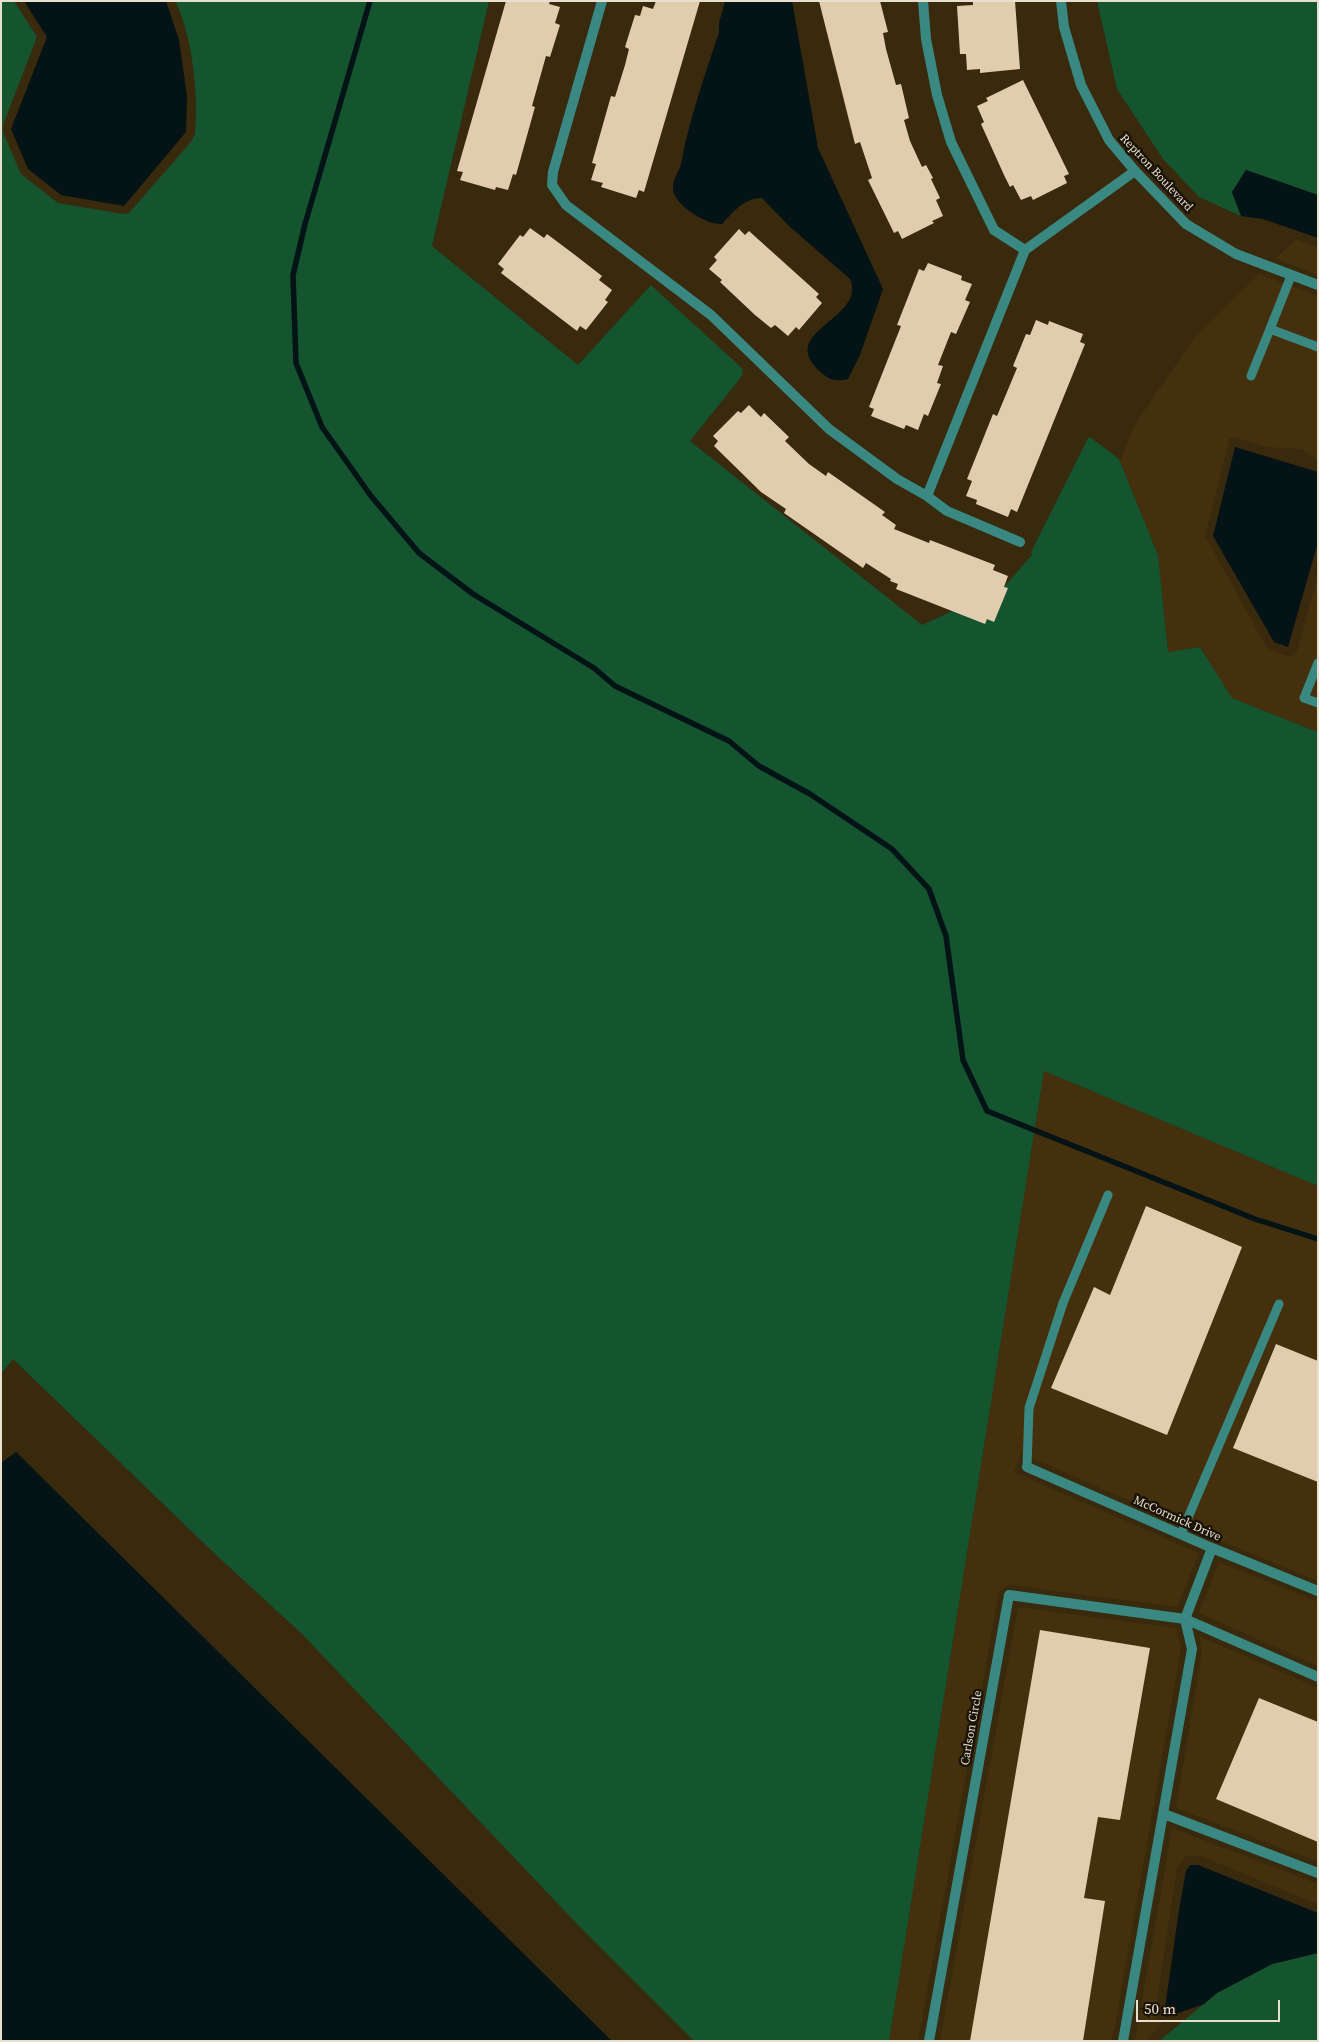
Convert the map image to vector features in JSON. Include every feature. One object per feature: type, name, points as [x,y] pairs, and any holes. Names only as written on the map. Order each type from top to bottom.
[{"type":"street","points":[[602,1],[553,172],[552,185],[560,197],[570,208],[711,315],[829,429],[897,479],[927,496],[946,511],[1020,542]]},
{"type":"street","points":[[922,1],[926,39],[937,95],[951,142],[994,230],[1025,250]]},
{"type":"street","name":"Reptron Boulevard","points":[[1061,1],[1064,27],[1081,85],[1109,140],[1135,172],[1186,224],[1236,254],[1318,286]]},
{"type":"street","points":[[927,496],[1025,250],[1135,172]]},
{"type":"street","name":"McCormick Drive","points":[[1027,1467],[1212,1548],[1318,1591]]},
{"type":"street","points":[[1123,2041],[1192,1649],[1185,1618],[1212,1548]]},
{"type":"street","name":"Carlson Circle","points":[[929,2041],[1009,1595],[1185,1618],[1318,1677]]},
{"type":"street","points":[[1164,1814],[1318,1873]]},
{"type":"lane","points":[[1251,376],[1291,276]]},
{"type":"lane","points":[[1270,329],[1318,347]]},
{"type":"lane","points":[[1318,663],[1304,698],[1318,703]]},
{"type":"lane","points":[[1027,1467],[1029,1408],[1063,1302],[1108,1195]]},
{"type":"lane","points":[[1181,1534],[1279,1304]]},
{"type":"shaded area","points":[[24,1],[166,1],[179,40],[187,96],[186,132],[124,206],[61,195],[28,169],[11,129],[47,37]]},
{"type":"shaded area","points":[[725,1],[792,1],[818,148],[883,289],[860,355],[848,379],[837,380],[827,377],[812,362],[808,349],[813,337],[846,306],[852,293],[850,279],[789,226],[762,198],[744,203],[722,224],[708,221],[692,213],[679,201],[673,189],[693,114],[719,32],[719,23]]},
{"type":"shaded area","points":[[1246,170],[1318,195],[1318,238],[1263,219],[1241,216],[1232,192]]},
{"type":"shaded area","points":[[1296,239],[1318,248],[1318,275],[1275,259]]},
{"type":"shaded area","points":[[1259,274],[1318,296],[1318,461],[1302,449],[1266,447],[1234,437],[1229,439],[1205,536],[1266,646],[1272,651],[1289,656],[1294,655],[1297,651],[1318,576],[1318,732],[1232,698],[1200,647],[1168,652],[1158,555],[1120,461],[1134,426],[1194,338]]},
{"type":"shaded area","points":[[1235,447],[1318,472],[1318,542],[1288,647],[1274,642],[1213,536]]},
{"type":"shaded area","points":[[1044,1071],[1318,1186],[1318,1581],[1216,1539],[1021,1453],[1014,1472],[1199,1553],[1177,1607],[1009,1585],[999,1592],[918,2041],[889,2041]]},
{"type":"shaded area","points":[[16,1452],[612,2041],[1,2041],[1,1463]]},
{"type":"shaded area","points":[[1219,1562],[1318,1602],[1318,1666],[1199,1613]]},
{"type":"shaded area","points":[[1018,1607],[1176,1628],[1181,1648],[1111,2041],[940,2041]]},
{"type":"shaded area","points":[[1199,1636],[1318,1688],[1318,1862],[1176,1808],[1202,1652]]},
{"type":"shaded area","points":[[1172,1828],[1318,1884],[1318,1904],[1200,1856],[1186,1856],[1177,1868],[1155,2013],[1156,2019],[1162,2024],[1145,2041],[1135,2041]]},
{"type":"shaded area","points":[[1190,1865],[1198,1865],[1318,1913],[1318,1953],[1272,1964],[1217,1993],[1204,2004],[1167,2017],[1164,2015],[1179,1910],[1186,1871]]},
{"type":"green space","points":[[1,1],[14,1],[37,37],[3,125],[3,132],[21,174],[58,203],[123,214],[129,213],[190,143],[195,133],[196,101],[193,66],[186,30],[175,1],[489,1],[432,246],[578,365],[651,285],[743,369],[742,376],[690,441],[922,625],[1003,588],[1032,555],[1031,552],[1090,437],[1119,459],[1158,555],[1168,652],[1200,647],[1232,698],[1318,732],[1318,1186],[1044,1071],[889,2041],[694,2041],[579,1926],[302,1634],[214,1553],[13,1359],[1,1374]]},
{"type":"green space","points":[[1097,1],[1318,1],[1318,195],[1246,170],[1232,192],[1241,216],[1199,197],[1163,159],[1117,89]]},
{"type":"green space","points":[[1318,1953],[1318,2041],[1159,2041],[1217,1993],[1272,1964]]},
{"type":"building","points":[[506,1],[550,1],[549,4],[560,7],[555,23],[560,25],[550,57],[546,56],[532,106],[535,107],[516,175],[513,174],[508,190],[496,187],[495,190],[460,180],[463,172],[457,171]]},
{"type":"building","points":[[656,1],[700,1],[644,192],[639,190],[636,198],[601,187],[603,183],[591,180],[596,164],[592,163],[611,96],[615,97],[625,65],[629,49],[625,47],[635,15],[640,16],[643,6],[653,9]]},
{"type":"building","points":[[819,1],[880,1],[888,32],[883,33],[886,49],[896,85],[901,84],[909,118],[904,120],[910,141],[922,167],[926,165],[933,178],[931,179],[940,198],[936,200],[943,216],[932,221],[934,223],[902,239],[898,231],[894,233],[868,180],[872,178],[860,142],[855,144]]},
{"type":"building","points":[[973,1],[1015,1],[1020,69],[980,73],[980,69],[967,70],[966,54],[960,54],[957,6],[973,5]]},
{"type":"building","points":[[1023,80],[1069,174],[1064,176],[1067,183],[1033,200],[1031,196],[1021,200],[1013,185],[1010,187],[981,124],[984,122],[977,106],[988,101],[986,98]]},
{"type":"building","points":[[530,228],[544,238],[547,234],[575,255],[602,276],[599,280],[612,290],[605,300],[608,302],[586,330],[580,326],[577,331],[501,273],[504,269],[498,264],[520,235],[523,237]]},
{"type":"building","points":[[739,229],[745,235],[749,231],[819,294],[816,297],[822,303],[799,330],[796,327],[788,336],[775,325],[771,328],[755,315],[709,269],[717,260],[714,257]]},
{"type":"building","points":[[928,263],[962,276],[961,280],[972,284],[965,300],[970,302],[956,334],[951,332],[938,365],[943,366],[937,383],[941,384],[928,416],[924,414],[918,430],[906,425],[904,429],[871,416],[874,409],[869,407],[901,326],[897,325],[919,269],[924,271]]},
{"type":"building","points":[[1036,320],[1048,325],[1049,321],[1083,334],[1080,342],[1085,344],[1017,512],[1011,509],[1008,517],[976,504],[977,500],[966,496],[972,481],[967,479],[993,414],[997,416],[1017,368],[1013,366],[1026,334],[1030,335]]},
{"type":"building","points":[[749,405],[761,417],[764,413],[789,437],[785,441],[809,464],[826,476],[828,472],[885,512],[882,515],[896,525],[894,529],[929,543],[930,540],[995,565],[993,570],[1008,576],[1004,587],[1008,588],[994,622],[987,619],[985,624],[896,589],[898,584],[890,581],[891,579],[866,563],[863,568],[784,513],[786,509],[761,492],[714,446],[718,441],[713,436],[738,411],[741,413]]},
{"type":"building","points":[[1146,1206],[1242,1247],[1167,1435],[1051,1388],[1094,1287],[1110,1295]]},
{"type":"building","points":[[1276,1344],[1318,1361],[1318,1482],[1233,1448]]},
{"type":"building","points":[[1040,1630],[1150,1648],[1120,1820],[1098,1817],[1084,1898],[1105,1901],[1083,2041],[970,2041]]},
{"type":"building","points":[[1259,1698],[1318,1722],[1318,1842],[1216,1799]]},
{"type":"waterway","points":[[370,1],[305,224],[293,275],[296,363],[322,427],[371,496],[419,553],[473,594],[594,668],[615,686],[729,741],[759,766],[810,794],[892,849],[929,889],[946,936],[963,1060],[987,1111],[1255,1219],[1318,1239]]}]
